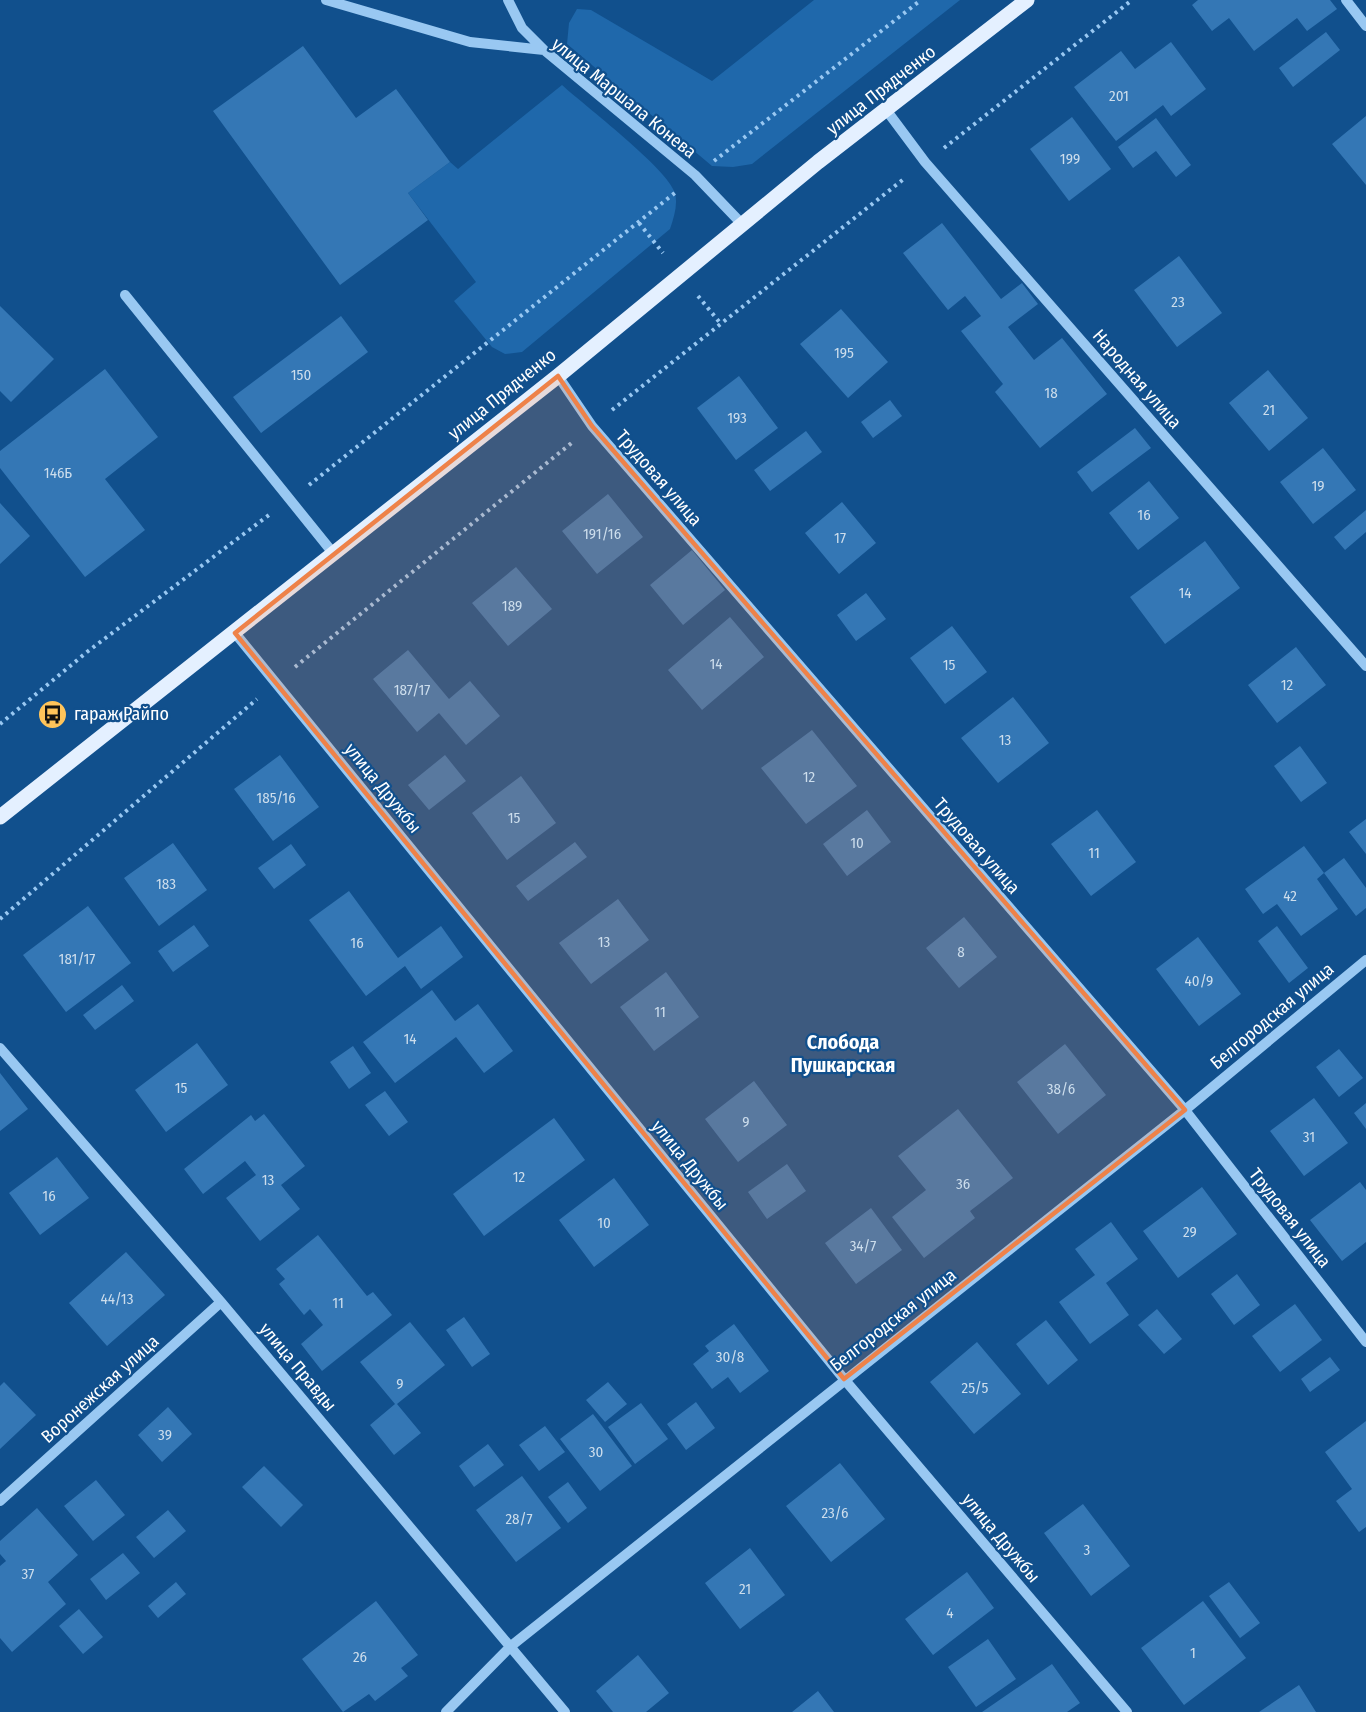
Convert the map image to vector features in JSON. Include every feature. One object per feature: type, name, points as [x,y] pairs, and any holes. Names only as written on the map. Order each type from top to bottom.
[{"type":"main road","name":"улица Прядченко","points":[[0,817],[558,376],[818,162],[887,111],[1027,0]]},
{"type":"street","name":"улица Маршала Конева","points":[[326,0],[470,42],[544,50],[695,175],[742,224]]},
{"type":"street","points":[[508,0],[522,28],[544,50]]},
{"type":"street","points":[[1346,0],[1366,26]]},
{"type":"street","name":"Народная улица","points":[[887,111],[925,162],[1366,666]]},
{"type":"street","points":[[125,295],[333,553]]},
{"type":"street","name":"Трудовая улица","points":[[558,376],[592,426],[1185,1110],[1366,1342]]},
{"type":"street","name":"улица Дружбы","points":[[235,633],[844,1379],[1127,1712]]},
{"type":"street","name":"Белгородская улица","points":[[446,1712],[511,1646],[1185,1110],[1366,960]]},
{"type":"street","name":"улица Правды","points":[[0,1048],[221,1302],[565,1712]]},
{"type":"street","name":"Воронежская улица","points":[[0,1501],[221,1302]]},
{"type":"path","points":[[0,724],[87,652],[290,500],[630,231],[695,175],[921,0]]},
{"type":"path","points":[[0,920],[276,682],[592,426],[1132,0]]},
{"type":"highlighted area","points":[[558,376],[592,426],[1185,1110],[844,1379],[235,633]]},
{"type":"shaded area","points":[[814,0],[960,0],[752,164],[733,167],[712,166],[567,44],[569,23],[577,9],[591,10],[712,81]]},
{"type":"shaded area","points":[[562,85],[642,153],[669,182],[675,193],[675,211],[670,229],[522,352],[505,354],[492,347],[454,301],[476,282],[408,193],[450,162],[458,169]]},
{"type":"building","points":[[1198,0],[1330,0],[1337,9],[1307,31],[1297,18],[1254,51],[1229,18],[1212,31],[1192,5]]},
{"type":"building","points":[[1326,32],[1340,50],[1293,87],[1279,68]]},
{"type":"building","points":[[1171,42],[1206,89],[1171,116],[1163,105],[1116,141],[1074,87],[1121,51],[1135,69]]},
{"type":"building","points":[[303,46],[356,118],[396,89],[450,162],[408,193],[428,220],[340,285],[213,111]]},
{"type":"building","points":[[1366,116],[1366,185],[1332,144]]},
{"type":"building","points":[[1072,117],[1111,169],[1069,201],[1030,149]]},
{"type":"building","points":[[1156,118],[1191,165],[1176,177],[1156,151],[1133,168],[1118,147]]},
{"type":"building","points":[[942,223],[1001,299],[1022,283],[1038,304],[1008,327],[1034,360],[1062,338],[1107,394],[1040,448],[995,392],[1003,384],[961,331],[981,316],[965,296],[948,310],[903,253]]},
{"type":"building","points":[[1179,256],[1222,313],[1177,347],[1134,290]]},
{"type":"building","points":[[0,306],[54,359],[11,402],[0,391]]},
{"type":"building","points":[[841,309],[888,362],[848,398],[800,344]]},
{"type":"building","points":[[341,316],[368,352],[261,433],[233,397]]},
{"type":"building","points":[[105,369],[158,437],[105,479],[145,530],[85,577],[0,468],[0,451]]},
{"type":"building","points":[[1268,370],[1308,418],[1269,451],[1229,403]]},
{"type":"building","points":[[739,376],[778,428],[736,460],[697,408]]},
{"type":"building","points":[[890,400],[902,416],[873,438],[861,422]]},
{"type":"building","points":[[1135,428],[1151,448],[1092,492],[1077,472]]},
{"type":"building","points":[[806,431],[822,452],[770,491],[754,470]]},
{"type":"building","points":[[1323,448],[1356,490],[1313,524],[1280,482]]},
{"type":"building","points":[[1149,481],[1179,518],[1138,550],[1109,513]]},
{"type":"building","points":[[608,494],[643,537],[597,574],[562,531]]},
{"type":"building","points":[[842,502],[876,543],[839,574],[805,533]]},
{"type":"building","points":[[0,503],[30,536],[0,564]]},
{"type":"building","points":[[1366,510],[1366,532],[1345,550],[1334,537]]},
{"type":"building","points":[[1205,541],[1240,588],[1165,644],[1130,597]]},
{"type":"building","points":[[692,550],[725,590],[683,625],[650,585]]},
{"type":"building","points":[[516,567],[552,609],[508,646],[472,603]]},
{"type":"building","points":[[866,593],[886,619],[856,641],[837,615]]},
{"type":"building","points":[[730,617],[764,657],[702,710],[668,670]]},
{"type":"building","points":[[952,626],[987,672],[945,704],[910,658]]},
{"type":"building","points":[[1296,647],[1326,685],[1277,723],[1248,685]]},
{"type":"building","points":[[408,650],[449,699],[470,681],[500,716],[466,745],[439,713],[417,732],[373,679]]},
{"type":"building","points":[[1013,697],[1049,743],[998,783],[961,738]]},
{"type":"building","points":[[812,730],[857,786],[806,824],[761,768]]},
{"type":"building","points":[[1300,746],[1327,783],[1301,802],[1274,766]]},
{"type":"building","points":[[280,755],[319,807],[273,841],[234,789]]},
{"type":"building","points":[[445,755],[466,781],[429,810],[408,785]]},
{"type":"building","points":[[521,776],[556,823],[507,860],[472,813]]},
{"type":"building","points":[[867,810],[891,842],[847,876],[823,844]]},
{"type":"building","points":[[1097,810],[1136,862],[1091,896],[1051,844]]},
{"type":"building","points":[[1366,819],[1366,854],[1349,832]]},
{"type":"building","points":[[575,842],[587,857],[528,901],[516,886]]},
{"type":"building","points":[[173,843],[207,890],[159,926],[124,878]]},
{"type":"building","points":[[291,844],[306,865],[274,889],[258,868]]},
{"type":"building","points":[[1304,846],[1324,873],[1317,879],[1338,909],[1301,936],[1277,904],[1263,914],[1245,889]]},
{"type":"building","points":[[1344,858],[1366,888],[1366,908],[1356,916],[1324,873]]},
{"type":"building","points":[[349,891],[398,958],[441,926],[463,957],[421,989],[405,966],[366,996],[309,920]]},
{"type":"building","points":[[618,899],[649,940],[591,984],[559,943]]},
{"type":"building","points":[[88,906],[131,963],[66,1012],[23,955]]},
{"type":"building","points":[[964,917],[997,957],[959,988],[926,948]]},
{"type":"building","points":[[194,925],[209,946],[173,972],[158,951]]},
{"type":"building","points":[[1277,926],[1308,968],[1289,983],[1258,941]]},
{"type":"building","points":[[1198,937],[1241,994],[1199,1026],[1156,969]]},
{"type":"building","points":[[666,972],[699,1017],[654,1051],[620,1007]]},
{"type":"building","points":[[122,985],[134,1001],[95,1030],[83,1015]]},
{"type":"building","points":[[432,990],[455,1021],[478,1004],[513,1051],[484,1073],[456,1037],[395,1083],[363,1042]]},
{"type":"building","points":[[197,1043],[228,1085],[166,1132],[135,1090]]},
{"type":"building","points":[[1065,1044],[1106,1095],[1058,1134],[1017,1082]]},
{"type":"building","points":[[353,1046],[371,1073],[349,1089],[330,1062]]},
{"type":"building","points":[[1339,1049],[1363,1078],[1339,1097],[1316,1067]]},
{"type":"building","points":[[0,1073],[28,1109],[0,1131]]},
{"type":"building","points":[[754,1081],[787,1125],[738,1162],[705,1119]]},
{"type":"building","points":[[385,1091],[408,1122],[389,1136],[365,1105]]},
{"type":"building","points":[[1314,1098],[1348,1143],[1304,1176],[1270,1131]]},
{"type":"building","points":[[1366,1103],[1366,1129],[1354,1113]]},
{"type":"building","points":[[958,1109],[1013,1178],[970,1211],[975,1218],[924,1258],[892,1217],[926,1190],[898,1156]]},
{"type":"building","points":[[264,1114],[305,1166],[281,1185],[300,1209],[260,1241],[226,1198],[256,1175],[245,1161],[203,1194],[184,1169],[251,1115],[255,1121]]},
{"type":"building","points":[[554,1118],[585,1160],[484,1236],[453,1194]]},
{"type":"building","points":[[57,1157],[89,1198],[40,1235],[9,1193]]},
{"type":"building","points":[[787,1164],[806,1191],[767,1219],[748,1192]]},
{"type":"building","points":[[614,1178],[649,1225],[594,1267],[559,1220]]},
{"type":"building","points":[[1360,1182],[1366,1190],[1366,1242],[1342,1261],[1310,1220]]},
{"type":"building","points":[[1202,1187],[1237,1234],[1178,1278],[1143,1231]]},
{"type":"building","points":[[871,1208],[902,1250],[856,1284],[825,1243]]},
{"type":"building","points":[[1111,1222],[1138,1259],[1106,1283],[1129,1315],[1090,1344],[1059,1302],[1095,1275],[1075,1249]]},
{"type":"building","points":[[318,1235],[367,1296],[373,1292],[392,1315],[322,1371],[301,1344],[323,1325],[310,1309],[304,1315],[279,1284],[285,1279],[276,1269]]},
{"type":"building","points":[[126,1252],[165,1295],[107,1346],[69,1303]]},
{"type":"building","points":[[1237,1274],[1260,1305],[1234,1325],[1211,1294]]},
{"type":"building","points":[[1295,1304],[1322,1340],[1280,1372],[1252,1336]]},
{"type":"building","points":[[1157,1309],[1182,1339],[1164,1354],[1138,1325]]},
{"type":"building","points":[[464,1317],[490,1354],[472,1367],[446,1330]]},
{"type":"building","points":[[1046,1320],[1078,1360],[1048,1385],[1016,1344]]},
{"type":"building","points":[[410,1322],[445,1365],[397,1404],[421,1433],[394,1455],[370,1425],[395,1404],[360,1362]]},
{"type":"building","points":[[734,1324],[769,1371],[740,1393],[728,1377],[712,1389],[693,1364],[709,1351],[705,1346]]},
{"type":"building","points":[[977,1342],[1021,1394],[974,1434],[930,1382]]},
{"type":"building","points":[[1330,1357],[1340,1370],[1310,1392],[1301,1379]]},
{"type":"building","points":[[4,1382],[36,1415],[0,1449],[0,1386]]},
{"type":"building","points":[[608,1382],[627,1404],[605,1422],[586,1400]]},
{"type":"building","points":[[696,1402],[715,1428],[686,1450],[667,1424]]},
{"type":"building","points":[[641,1403],[668,1439],[635,1464],[608,1427]]},
{"type":"building","points":[[168,1407],[192,1434],[162,1462],[138,1435]]},
{"type":"building","points":[[593,1414],[632,1466],[600,1491],[560,1439]]},
{"type":"building","points":[[1366,1421],[1366,1527],[1359,1532],[1336,1501],[1352,1489],[1325,1452]]},
{"type":"building","points":[[545,1426],[565,1452],[539,1471],[519,1445]]},
{"type":"building","points":[[488,1444],[504,1465],[474,1487],[459,1466]]},
{"type":"building","points":[[840,1463],[885,1519],[831,1562],[786,1506]]},
{"type":"building","points":[[264,1466],[303,1505],[281,1527],[242,1487]]},
{"type":"building","points":[[522,1476],[561,1528],[516,1562],[476,1510]]},
{"type":"building","points":[[96,1480],[125,1515],[93,1541],[64,1506]]},
{"type":"building","points":[[568,1482],[587,1508],[568,1523],[548,1497]]},
{"type":"building","points":[[1083,1504],[1130,1566],[1091,1596],[1044,1533]]},
{"type":"building","points":[[37,1508],[78,1555],[48,1582],[66,1604],[12,1652],[0,1638],[0,1566],[6,1561],[0,1554],[0,1541]]},
{"type":"building","points":[[168,1510],[186,1531],[154,1558],[136,1537]]},
{"type":"building","points":[[750,1548],[785,1595],[740,1629],[705,1583]]},
{"type":"building","points":[[123,1553],[140,1573],[106,1600],[90,1579]]},
{"type":"building","points":[[967,1572],[994,1608],[933,1655],[905,1619]]},
{"type":"building","points":[[176,1582],[186,1594],[158,1618],[148,1606]]},
{"type":"building","points":[[1229,1582],[1260,1623],[1240,1638],[1209,1596]]},
{"type":"building","points":[[376,1601],[418,1655],[401,1668],[408,1676],[375,1701],[369,1694],[343,1712],[302,1659]]},
{"type":"building","points":[[1203,1601],[1246,1658],[1184,1705],[1141,1648]]},
{"type":"building","points":[[79,1609],[103,1637],[83,1654],[59,1626]]},
{"type":"building","points":[[988,1639],[1016,1679],[976,1707],[948,1667]]},
{"type":"building","points":[[638,1655],[669,1693],[646,1712],[613,1712],[596,1691]]},
{"type":"building","points":[[1052,1664],[1080,1703],[1067,1712],[982,1712]]},
{"type":"building","points":[[1299,1685],[1316,1712],[1259,1712]]},
{"type":"building","points":[[818,1691],[834,1712],[792,1712]]},
{"type":"place","name":"гараж Райпо","points":[[53,714]]},
{"type":"district","name":"Слобода Пушкарская","points":[[843,1054]]}]
